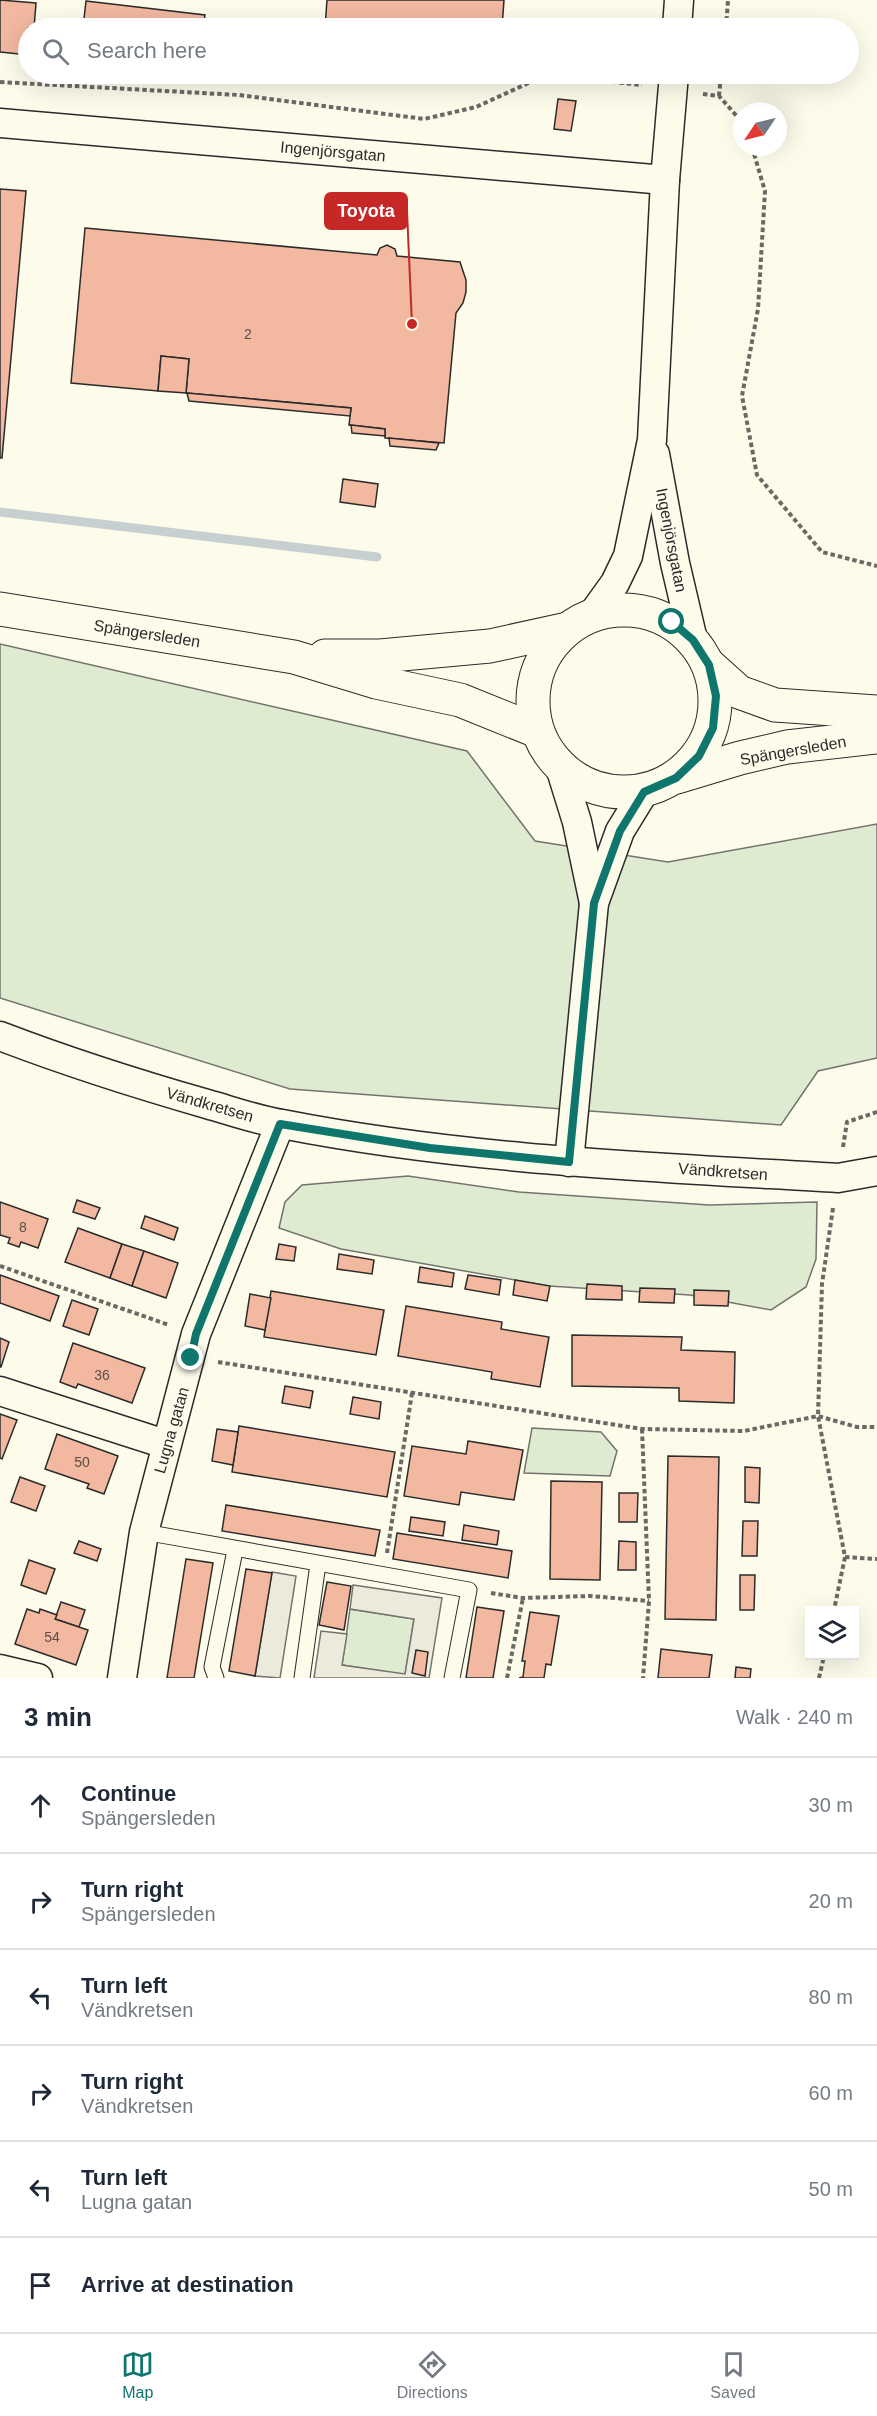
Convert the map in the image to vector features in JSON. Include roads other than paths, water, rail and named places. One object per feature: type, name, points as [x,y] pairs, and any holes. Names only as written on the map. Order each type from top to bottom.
[{"type":"main road","name":"Spängersleden","points":[[0,609],[294,657],[376,682],[460,700],[537,731]]},
{"type":"main road","name":"Spängersleden","points":[[294,657],[380,656],[490,646],[619,609],[646,612],[672,622],[739,692],[775,705],[877,712]]},
{"type":"main road","name":"Spängersleden","points":[[580,622],[548,650],[536,675],[532,704],[537,731],[546,751],[560,767],[584,784],[613,793],[644,792],[676,778],[740,758],[787,747],[877,737]]},
{"type":"main road","name":"Spängersleden","points":[[676,778],[699,756],[713,728],[716,696],[701,652]]},
{"type":"street","points":[[678,18],[679,0]]},
{"type":"street","name":"Ingenjörsgatan","points":[[580,622],[615,583],[628,556],[652,440],[665,180],[673,84]]},
{"type":"street","name":"Ingenjörsgatan","points":[[0,123],[665,180]]},
{"type":"street","name":"Ingenjörsgatan","points":[[652,440],[675,563],[701,652]]},
{"type":"street","points":[[560,767],[577,822],[594,903]]},
{"type":"street","points":[[569,1162],[594,903],[620,831],[644,792]]},
{"type":"street","name":"Vändkretsen","points":[[0,1036],[167,1093],[280,1124],[430,1148],[569,1162],[838,1178],[877,1171]]},
{"type":"street","name":"Lugna gatan","points":[[122,1678],[144,1532],[165,1444],[194,1346],[280,1124]]},
{"type":"street","points":[[0,1390],[165,1444]]},
{"type":"street","points":[[0,1669],[38,1678]]},
{"type":"lane","points":[[144,1532],[469,1590],[452,1678]]},
{"type":"lane","points":[[216,1678],[212,1667],[235,1550]]},
{"type":"lane","points":[[302,1678],[318,1564]]},
{"type":"waterway","points":[[0,512],[377,557]]},
{"type":"place","name":"Toyota","points":[[412,324]]}]
